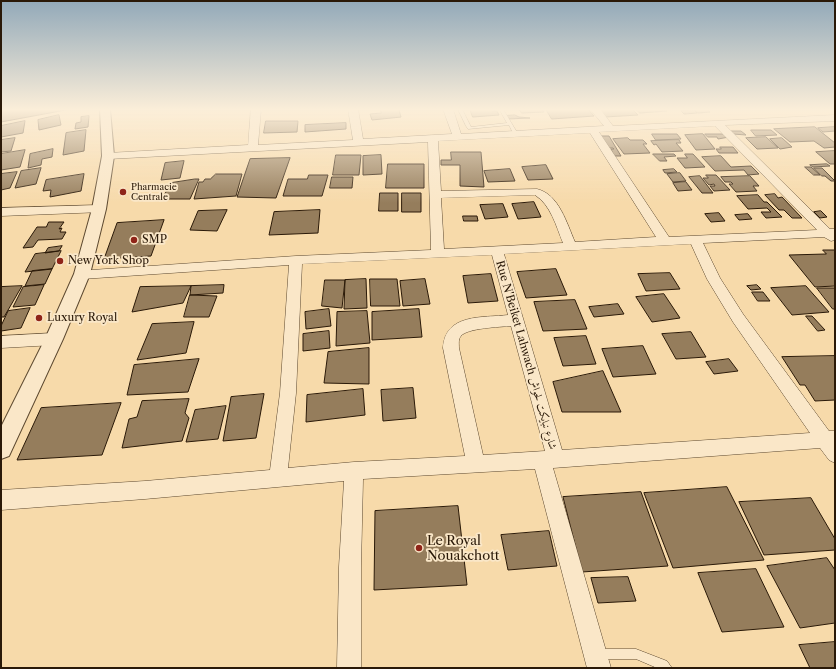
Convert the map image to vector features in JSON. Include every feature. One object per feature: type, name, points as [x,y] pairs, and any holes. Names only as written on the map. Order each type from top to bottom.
[{"type":"street","points":[[1,449],[54,339],[82,274],[99,209],[108,156],[107,140]]},
{"type":"street","points":[[253,148],[254,140]]},
{"type":"street","points":[[108,156],[415,140]]},
{"type":"street","points":[[433,140],[438,254]]},
{"type":"street","points":[[600,140],[665,241]]},
{"type":"street","points":[[735,140],[832,236]]},
{"type":"street","points":[[435,195],[537,192],[542,194],[551,203],[571,247]]},
{"type":"street","points":[[1,212],[99,209]]},
{"type":"street","points":[[82,274],[296,260],[497,251],[695,239],[832,236]]},
{"type":"street","points":[[695,239],[714,279],[738,318],[832,444]]},
{"type":"street","name":"Rue N'Beiket Lahwach شارع نبايكت لحواش","points":[[497,251],[516,320],[597,661]]},
{"type":"street","points":[[278,478],[288,393],[296,260]]},
{"type":"street","points":[[476,464],[451,348],[451,337],[456,330],[463,326],[516,320]]},
{"type":"street","points":[[1,342],[54,339]]},
{"type":"street","points":[[1,500],[145,490],[354,471],[832,444]]},
{"type":"street","points":[[349,668],[350,567],[354,471]]},
{"type":"lane","points":[[597,661],[636,654],[663,665],[666,668]]},
{"type":"building","points":[[1,140],[14,140],[11,151],[1,152]]},
{"type":"building","points":[[65,140],[85,140],[84,151],[63,155]]},
{"type":"building","points":[[603,140],[612,140],[621,156],[614,156],[611,149],[614,149],[608,148]]},
{"type":"building","points":[[614,140],[643,140],[647,144],[643,144],[650,153],[624,154]]},
{"type":"building","points":[[679,140],[681,143],[676,143],[683,151],[662,152],[656,144],[654,145],[651,141]]},
{"type":"building","points":[[689,140],[708,140],[715,149],[696,150]]},
{"type":"building","points":[[748,140],[770,140],[778,148],[757,149]]},
{"type":"building","points":[[771,140],[784,140],[792,147],[780,149]]},
{"type":"building","points":[[788,140],[832,140],[835,143],[835,147],[824,148],[814,141],[790,142]]},
{"type":"building","points":[[720,147],[733,147],[738,153],[719,153],[716,149],[721,149]]},
{"type":"building","points":[[53,149],[52,157],[42,159],[41,165],[28,168],[30,154]]},
{"type":"building","points":[[25,150],[20,167],[1,170],[1,154]]},
{"type":"building","points":[[835,151],[835,164],[830,164],[816,152]]},
{"type":"building","points":[[451,152],[481,152],[484,187],[460,186],[460,165],[441,165],[441,160],[451,160]]},
{"type":"building","points":[[653,154],[674,154],[676,156],[664,157],[667,161],[660,161]]},
{"type":"building","points":[[685,154],[693,154],[705,167],[685,168],[677,158],[687,158]]},
{"type":"building","points":[[336,155],[361,155],[359,175],[333,175]]},
{"type":"building","points":[[381,155],[382,174],[363,175],[363,156]]},
{"type":"building","points":[[721,156],[731,167],[751,166],[759,174],[748,175],[744,170],[715,171],[702,157]]},
{"type":"building","points":[[290,158],[276,198],[237,197],[250,159]]},
{"type":"building","points":[[184,161],[180,178],[161,180],[165,163]]},
{"type":"building","points":[[388,164],[424,164],[424,188],[386,188]]},
{"type":"building","points":[[827,164],[830,166],[813,167],[810,165]]},
{"type":"building","points":[[546,165],[553,179],[528,180],[522,167]]},
{"type":"building","points":[[805,167],[811,167],[820,175],[814,175]]},
{"type":"building","points":[[41,168],[36,184],[15,188],[21,171]]},
{"type":"building","points":[[814,168],[822,168],[835,181],[831,181],[825,176],[822,176]]},
{"type":"building","points":[[510,169],[515,181],[488,182],[484,171]]},
{"type":"building","points":[[674,169],[677,172],[665,173],[663,170]]},
{"type":"building","points":[[17,172],[10,188],[1,190],[1,174]]},
{"type":"building","points":[[680,173],[686,181],[673,182],[667,174]]},
{"type":"building","points":[[84,174],[81,191],[50,197],[51,190],[43,191],[46,180]]},
{"type":"building","points":[[216,174],[242,174],[236,196],[194,199],[199,182],[203,182],[205,179],[210,179]]},
{"type":"building","points":[[309,175],[328,175],[322,196],[283,196],[288,179],[307,179]]},
{"type":"building","points":[[706,175],[716,175],[730,190],[714,191],[710,186],[715,186],[714,184],[709,185],[703,178],[708,178]]},
{"type":"building","points":[[700,176],[713,193],[702,193],[689,177]]},
{"type":"building","points":[[750,176],[759,186],[753,186],[757,191],[736,192],[729,184],[733,184],[731,182],[725,182],[721,177]]},
{"type":"building","points":[[332,177],[353,177],[352,188],[330,188]]},
{"type":"building","points":[[199,179],[190,199],[162,199],[171,183]]},
{"type":"building","points":[[686,182],[692,190],[678,191],[673,183]]},
{"type":"building","points":[[380,193],[398,193],[398,211],[379,211]]},
{"type":"building","points":[[402,193],[421,193],[421,212],[402,212]]},
{"type":"building","points":[[775,194],[778,198],[782,197],[802,218],[792,218],[784,210],[779,210],[765,195]]},
{"type":"building","points":[[758,195],[782,217],[766,218],[761,212],[771,212],[767,208],[748,209],[737,196]]},
{"type":"building","points":[[534,202],[541,217],[518,219],[512,204]]},
{"type":"building","points":[[503,204],[508,217],[485,219],[480,205]]},
{"type":"building","points":[[227,210],[217,231],[190,230],[198,211]]},
{"type":"building","points":[[320,210],[318,233],[269,235],[274,212]]},
{"type":"building","points":[[821,211],[827,217],[820,218],[814,212]]},
{"type":"building","points":[[719,213],[725,221],[711,222],[705,214]]},
{"type":"building","points":[[748,214],[752,219],[739,220],[735,215]]},
{"type":"building","points":[[463,216],[477,216],[478,221],[464,221]]},
{"type":"building","name":"SMP","points":[[164,220],[151,256],[104,259],[117,223]]},
{"type":"building","points":[[49,222],[64,222],[59,229],[62,228],[60,232],[66,232],[62,239],[38,240],[33,247],[23,248],[37,227],[46,227]]},
{"type":"building","points":[[62,246],[59,251],[45,253],[48,248]]},
{"type":"building","points":[[823,250],[835,251],[835,286],[815,287],[789,255],[826,254]]},
{"type":"building","points":[[61,251],[52,269],[25,272],[35,254]]},
{"type":"building","points":[[52,269],[45,284],[25,286],[32,271]]},
{"type":"building","points":[[556,269],[567,295],[526,298],[517,272]]},
{"type":"building","points":[[670,273],[680,289],[646,291],[638,274]]},
{"type":"building","points":[[491,274],[498,301],[468,303],[463,276]]},
{"type":"building","points":[[366,279],[367,308],[344,309],[345,280]]},
{"type":"building","points":[[370,279],[397,279],[400,306],[371,306]]},
{"type":"building","points":[[425,279],[430,304],[403,306],[400,281]]},
{"type":"building","points":[[325,280],[345,280],[342,308],[322,306]]},
{"type":"building","points":[[44,285],[35,305],[13,307],[23,287]]},
{"type":"building","points":[[224,285],[223,293],[190,295],[191,286]]},
{"type":"building","points":[[757,285],[761,289],[751,290],[747,286]]},
{"type":"building","points":[[22,286],[4,317],[1,317],[1,287]]},
{"type":"building","points":[[191,286],[183,303],[132,312],[140,287]]},
{"type":"building","points":[[806,286],[829,312],[792,315],[771,288]]},
{"type":"building","points":[[817,288],[835,288],[835,309],[833,309]]},
{"type":"building","points":[[752,292],[763,292],[770,301],[758,301]]},
{"type":"building","points":[[664,294],[680,318],[652,322],[636,297]]},
{"type":"building","points":[[190,295],[217,296],[209,317],[184,317]]},
{"type":"building","points":[[575,300],[587,329],[543,331],[534,302]]},
{"type":"building","points":[[618,304],[624,314],[594,317],[589,307]]},
{"type":"building","points":[[30,308],[21,328],[1,331],[1,326],[8,311]]},
{"type":"building","points":[[329,309],[331,326],[306,329],[305,312]]},
{"type":"building","points":[[419,309],[422,337],[372,340],[372,312]]},
{"type":"building","points":[[367,311],[370,343],[336,346],[337,312]]},
{"type":"building","points":[[806,316],[812,316],[825,330],[818,331]]},
{"type":"building","points":[[194,322],[186,353],[137,360],[152,324]]},
{"type":"building","points":[[329,331],[330,348],[303,351],[303,334]]},
{"type":"building","points":[[691,332],[706,357],[676,359],[662,334]]},
{"type":"building","points":[[586,336],[596,364],[563,366],[554,338]]},
{"type":"building","points":[[643,346],[656,374],[613,377],[602,349]]},
{"type":"building","points":[[369,348],[369,384],[324,383],[328,352]]},
{"type":"building","points":[[835,356],[835,400],[815,401],[805,385],[800,385],[782,357]]},
{"type":"building","points":[[199,359],[188,392],[127,395],[134,365]]},
{"type":"building","points":[[729,359],[738,371],[714,374],[706,362]]},
{"type":"building","points":[[603,371],[621,412],[562,412],[553,382]]},
{"type":"building","points":[[413,388],[416,418],[383,421],[381,390]]},
{"type":"building","points":[[363,389],[365,415],[306,422],[307,395]]},
{"type":"building","points":[[264,394],[256,438],[223,441],[231,397]]},
{"type":"building","points":[[189,399],[185,413],[189,418],[182,441],[122,448],[129,419],[137,417],[142,401]]},
{"type":"building","points":[[121,403],[102,455],[17,460],[41,408]]},
{"type":"building","points":[[226,406],[218,439],[186,442],[195,410]]},
{"type":"building","points":[[727,487],[764,560],[673,568],[644,493]]},
{"type":"building","points":[[641,492],[668,566],[582,572],[563,497]]},
{"type":"building","points":[[811,498],[835,539],[835,550],[764,555],[739,502]]},
{"type":"building","name":"Le Royal Nouakchott","points":[[458,506],[467,585],[374,590],[375,511]]},
{"type":"building","points":[[549,531],[557,566],[508,570],[501,535]]},
{"type":"building","points":[[827,558],[835,570],[835,623],[800,628],[767,566]]},
{"type":"building","points":[[756,569],[784,627],[722,632],[698,573]]},
{"type":"building","points":[[628,577],[636,601],[598,603],[591,578]]},
{"type":"building","points":[[835,642],[835,668],[810,668],[799,645]]},
{"type":"place","name":"Pharmacie Centrale","points":[[123,192]]},
{"type":"place","name":"SMP","points":[[134,240]]},
{"type":"place","name":"New York Shop","points":[[60,261]]},
{"type":"place","name":"Luxury Royal","points":[[39,318]]},
{"type":"place","name":"Le Royal Nouakchott","points":[[419,548]]}]
